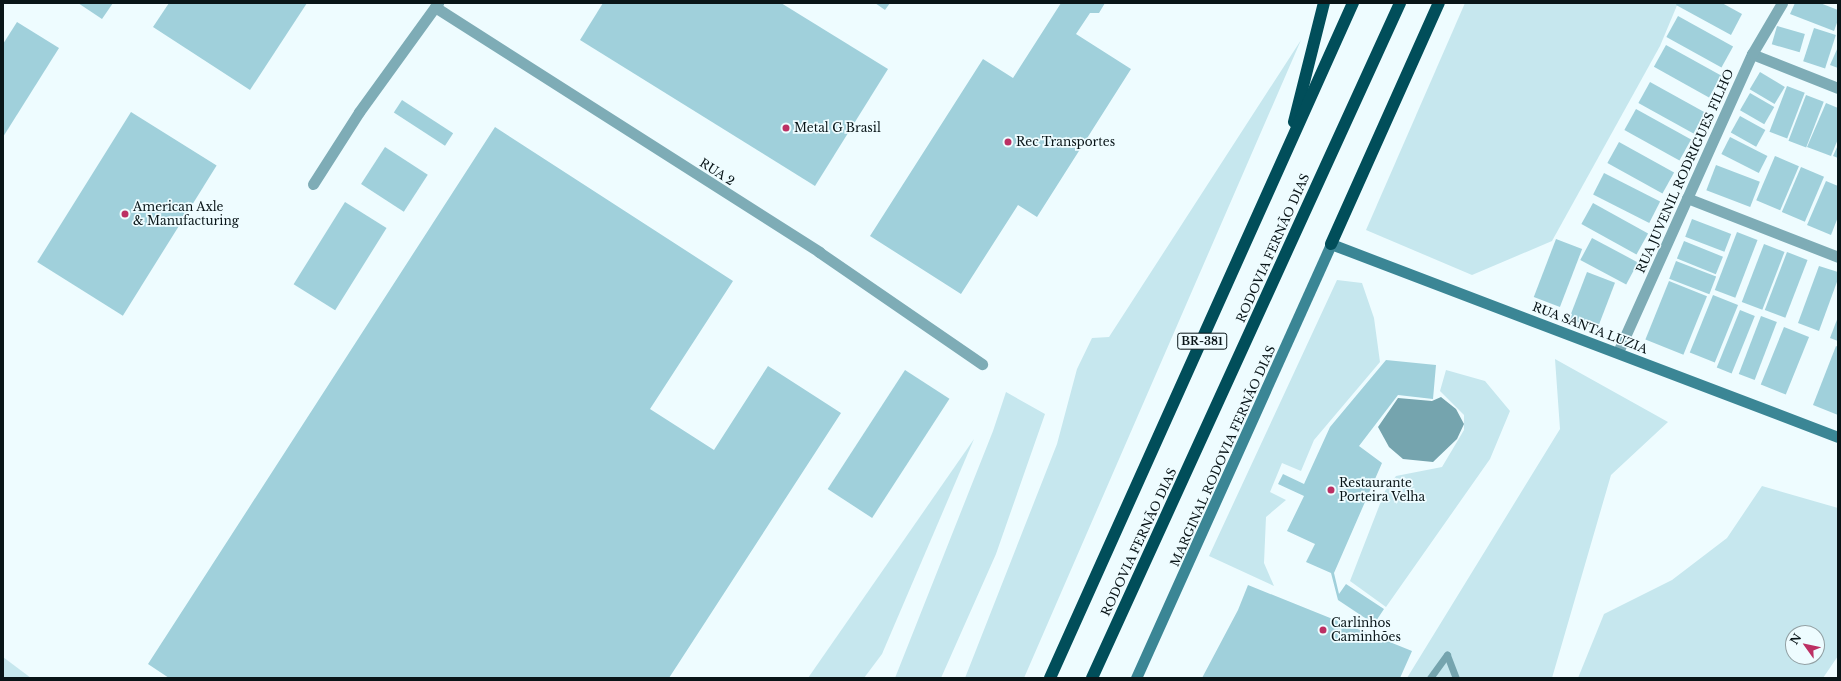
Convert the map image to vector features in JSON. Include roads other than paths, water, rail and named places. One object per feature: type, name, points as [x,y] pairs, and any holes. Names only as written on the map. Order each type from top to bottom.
[{"type":"highway","points":[[1285,156],[1324,3]]},
{"type":"highway","name":"RODOVIA FERNÃO DIAS","points":[[1050,678],[1353,3]]},
{"type":"highway","name":"RODOVIA FERNÃO DIAS","points":[[1092,678],[1400,3]]},
{"type":"highway","points":[[1331,244],[1438,3]]},
{"type":"main road","name":"RUA SANTA LUZIA","points":[[1331,244],[1618,352],[1838,438]]},
{"type":"main road","name":"MARGINAL RODOVIA FERNÃO DIAS","points":[[1136,678],[1331,244]]},
{"type":"street","name":"RUA JUVENIL RODRIGUES FILHO","points":[[1618,352],[1752,54],[1782,3]]},
{"type":"street","points":[[313,184],[359,112],[436,5]]},
{"type":"street","name":"RUA 2","points":[[436,5],[819,252],[982,364]]},
{"type":"street","points":[[1752,54],[1838,88]]},
{"type":"street","points":[[1687,198],[1838,257]]},
{"type":"waterway","points":[[1430,678],[1447,655],[1456,678]]},
{"type":"place","name":"Metal G Brasil","points":[[786,128]]},
{"type":"place","name":"Rec Transportes","points":[[1008,142]]},
{"type":"place","name":"American Axle & Manufacturing","points":[[125,214]]},
{"type":"place","name":"Restaurante Porteira Velha","points":[[1331,490]]},
{"type":"place","name":"Carlinhos Caminhões","points":[[1323,630]]}]
